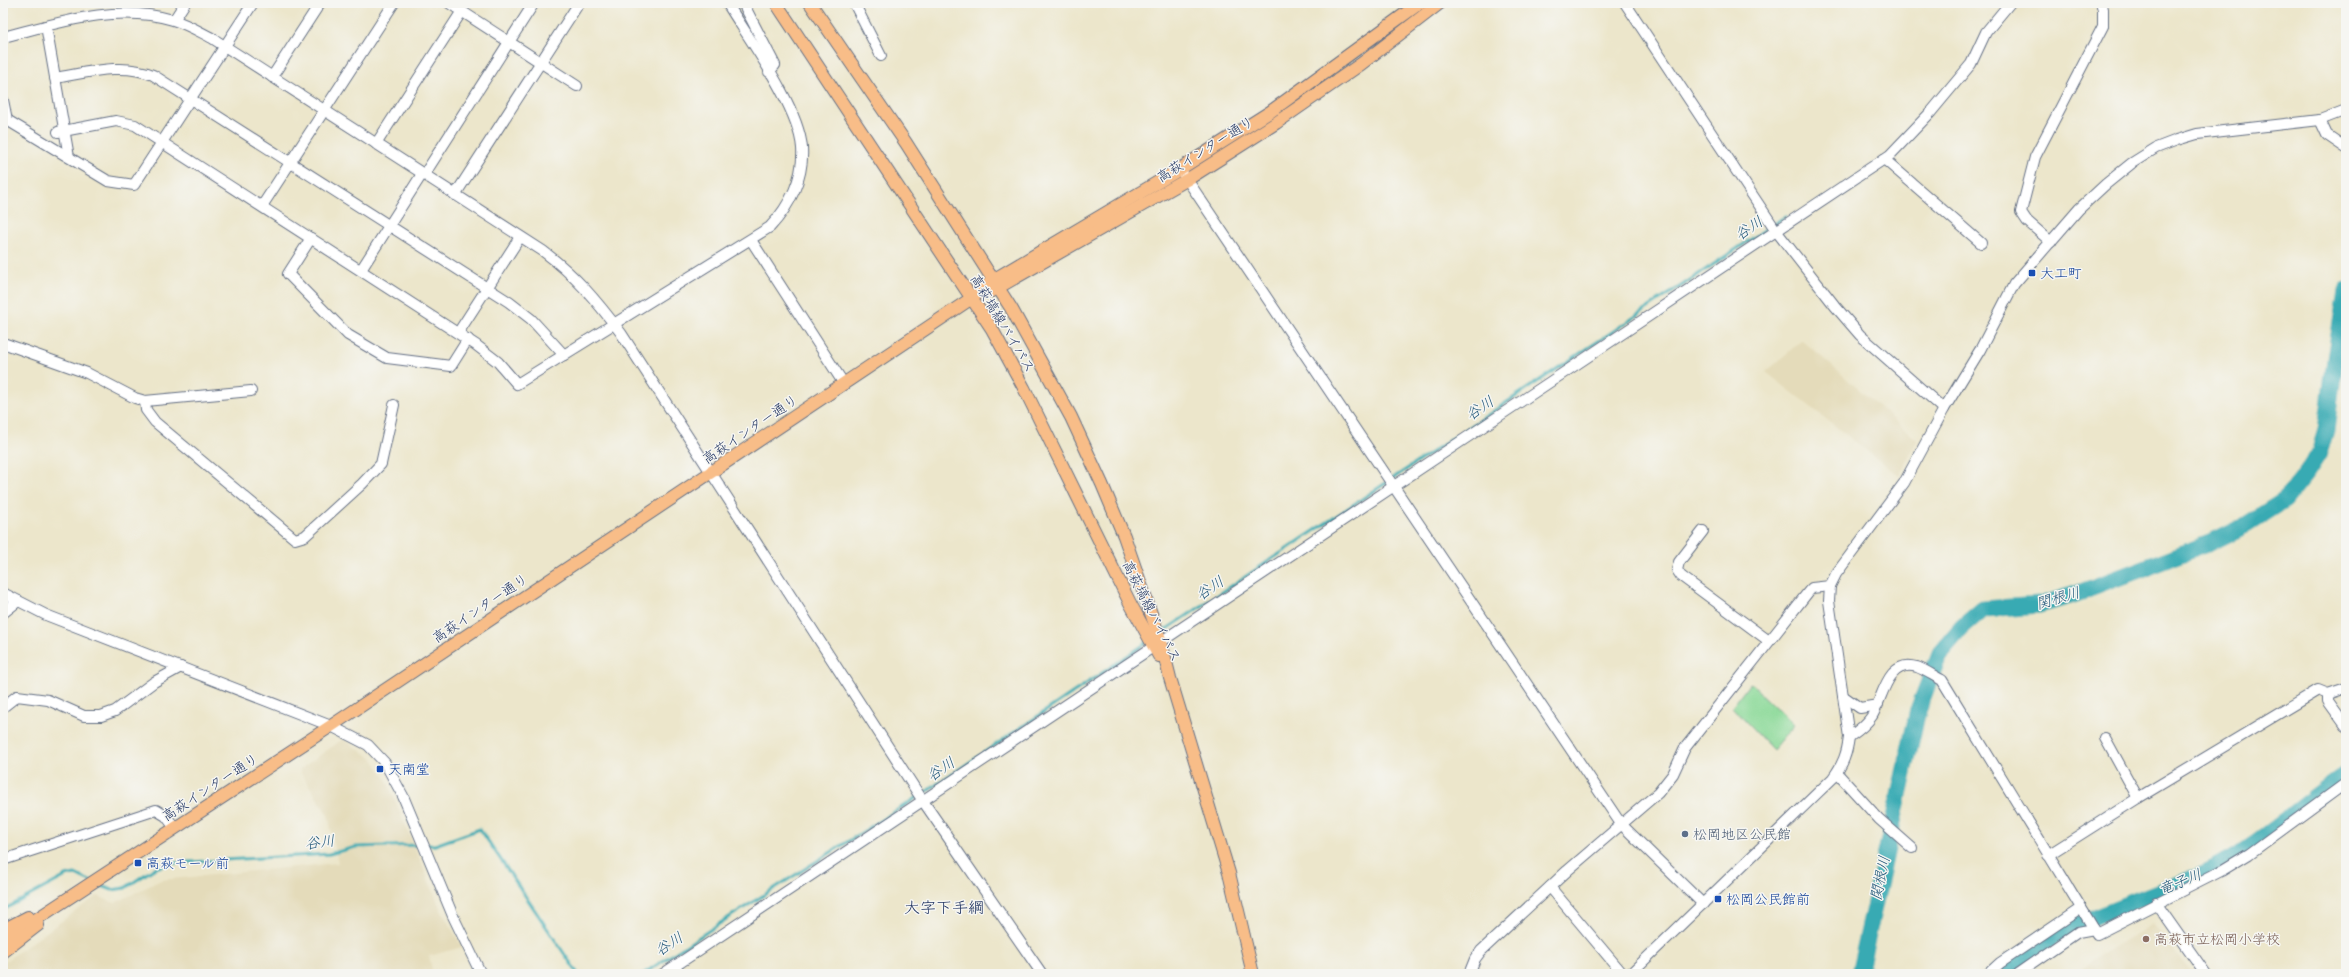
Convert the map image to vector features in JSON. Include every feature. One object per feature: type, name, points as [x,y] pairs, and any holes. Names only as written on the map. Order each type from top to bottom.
[{"type":"main road","name":"高萩塙線バイパス","points":[[776,3],[992,329],[1021,382],[1130,603],[1158,644]]},
{"type":"main road","name":"高萩塙線バイパス","points":[[810,3],[906,143],[996,284],[1047,371],[1102,484],[1124,536],[1170,678],[1230,873],[1253,974]]},
{"type":"main road","name":"高萩インター通り","points":[[1184,174],[1420,3]]},
{"type":"main road","name":"高萩インター通り","points":[[3,941],[330,726],[972,298],[1184,174],[1276,123],[1361,64],[1440,3]]},
{"type":"main road","points":[[3,930],[64,901]]},
{"type":"main road","points":[[3,952],[24,938],[64,901]]},
{"type":"street","points":[[174,20],[185,3]]},
{"type":"street","points":[[3,100],[5,120],[108,181],[134,185],[253,3]]},
{"type":"street","points":[[272,77],[320,3]]},
{"type":"street","points":[[262,206],[394,3]]},
{"type":"street","points":[[449,3],[576,86]]},
{"type":"street","points":[[361,270],[534,3]]},
{"type":"street","points":[[455,195],[579,3]]},
{"type":"street","points":[[61,131],[123,121],[135,125],[468,339],[498,362],[517,384],[751,240],[770,227],[781,216],[791,200],[797,182],[802,148],[795,119],[769,72],[726,3]]},
{"type":"street","points":[[743,3],[775,65],[769,72]]},
{"type":"street","points":[[854,3],[881,56]]},
{"type":"street","points":[[1625,3],[1777,232],[1835,306],[1860,335],[1944,409]]},
{"type":"street","points":[[664,974],[1777,232],[1884,159],[1930,112],[1970,64],[1986,32],[2010,3]]},
{"type":"street","points":[[2051,242],[2027,222],[2022,212],[2024,197],[2035,156],[2103,26],[2103,9],[2101,3]]},
{"type":"street","points":[[376,144],[462,11]]},
{"type":"street","points":[[3,37],[80,17],[115,14],[154,16],[174,20],[224,46],[423,174],[573,274],[587,289],[614,324],[923,801],[1042,974]]},
{"type":"street","points":[[46,26],[55,78],[61,131],[69,157]]},
{"type":"street","points":[[55,78],[111,70],[138,70],[153,75],[488,288],[531,319],[564,355]]},
{"type":"street","points":[[1630,974],[1837,773],[1847,753],[1849,737],[1829,601],[1830,586],[1836,574],[1904,483],[1944,409],[1980,350],[2014,284],[2079,209],[2132,163],[2156,148],[2197,134],[2320,120],[2346,110]]},
{"type":"street","points":[[2320,120],[2327,135],[2346,148]]},
{"type":"street","points":[[1884,159],[1981,243]]},
{"type":"street","points":[[1184,174],[1621,824],[1703,904]]},
{"type":"street","points":[[311,238],[288,274],[348,334],[390,360],[451,366],[468,339]]},
{"type":"street","points":[[458,333],[520,238]]},
{"type":"street","points":[[751,240],[844,384]]},
{"type":"street","points":[[3,344],[87,373],[135,398],[145,401],[251,391]]},
{"type":"street","points":[[145,401],[146,410],[155,422],[295,539],[305,536],[362,484],[381,464],[394,405]]},
{"type":"street","points":[[1703,532],[1679,562],[1677,570],[1680,576],[1769,641]]},
{"type":"street","points":[[1469,974],[1475,959],[1481,951],[1550,887],[1658,793],[1674,774],[1685,748],[1812,588],[1830,586]]},
{"type":"street","points":[[3,593],[46,615],[330,726],[368,745],[385,763],[421,839],[481,974]]},
{"type":"street","points":[[3,613],[18,601]]},
{"type":"street","points":[[3,707],[16,696],[48,700],[84,716],[101,716],[115,711],[154,682],[181,667]]},
{"type":"street","points":[[1849,737],[1864,727],[1878,705],[1887,680],[1893,672],[1902,667],[1916,667],[1942,680],[2097,934],[2221,871],[2249,854],[2346,783]]},
{"type":"street","points":[[2048,856],[2138,798],[2318,690],[2328,694],[2346,688]]},
{"type":"street","points":[[2328,694],[2328,701],[2346,726]]},
{"type":"street","points":[[1843,696],[1860,708],[1878,705]]},
{"type":"street","points":[[2105,738],[2138,798]]},
{"type":"street","points":[[1837,773],[1879,818],[1912,848]]},
{"type":"street","points":[[3,860],[156,810],[166,816],[175,828]]},
{"type":"street","points":[[1550,887],[1623,974]]},
{"type":"street","points":[[2156,903],[2206,974]]},
{"type":"street","points":[[1988,974],[2000,963],[2082,910]]},
{"type":"street","points":[[2017,974],[2078,932],[2094,929]]},
{"type":"shaded area","points":[[1802,340],[1917,440],[1899,476],[1766,372]]},
{"type":"shaded area","points":[[343,739],[373,759],[386,779],[441,910],[462,947],[429,956],[433,974],[3,974],[3,963],[97,896],[115,903],[161,880],[338,863],[328,815],[299,770]]},
{"type":"shaded area","name":"高萩市立松岡小学校","points":[[2153,924],[2193,974],[2071,974],[2102,954]]},
{"type":"green space","points":[[1750,683],[1794,725],[1773,750],[1732,707]]},
{"type":"waterway","name":"谷川","points":[[1161,633],[1786,216]]},
{"type":"waterway","name":"関根川","points":[[1859,974],[1918,710],[1940,653],[1962,627],[1983,609],[2040,605],[2076,594],[2210,543],[2246,525],[2285,500],[2307,472],[2319,453],[2326,430],[2335,359],[2346,291]]},
{"type":"waterway","name":"谷川","points":[[643,974],[927,791],[1148,642]]},
{"type":"waterway","name":"竜子川","points":[[2005,974],[2040,947],[2068,930],[2094,917],[2194,878],[2228,860],[2263,837],[2312,798],[2346,774]]},
{"type":"waterway","name":"谷川","points":[[426,845],[435,845],[480,829],[578,974]]},
{"type":"waterway","name":"谷川","points":[[97,884],[112,890],[125,888],[155,868],[173,863],[329,854],[356,847],[420,845]]},
{"type":"waterway","name":"谷川","points":[[3,910],[66,876],[75,874],[90,881]]},
{"type":"place","name":"大工町","points":[[2032,273]]},
{"type":"place","name":"天南堂","points":[[380,769]]},
{"type":"place","name":"松岡地区公民館","points":[[1685,834]]},
{"type":"place","name":"高萩モール前","points":[[138,863]]},
{"type":"place","name":"松岡公民館前","points":[[1718,899]]},
{"type":"place","name":"高萩市立松岡小学校","points":[[2146,939]]},
{"type":"district","name":"大字下手綱","points":[[944,907]]}]
